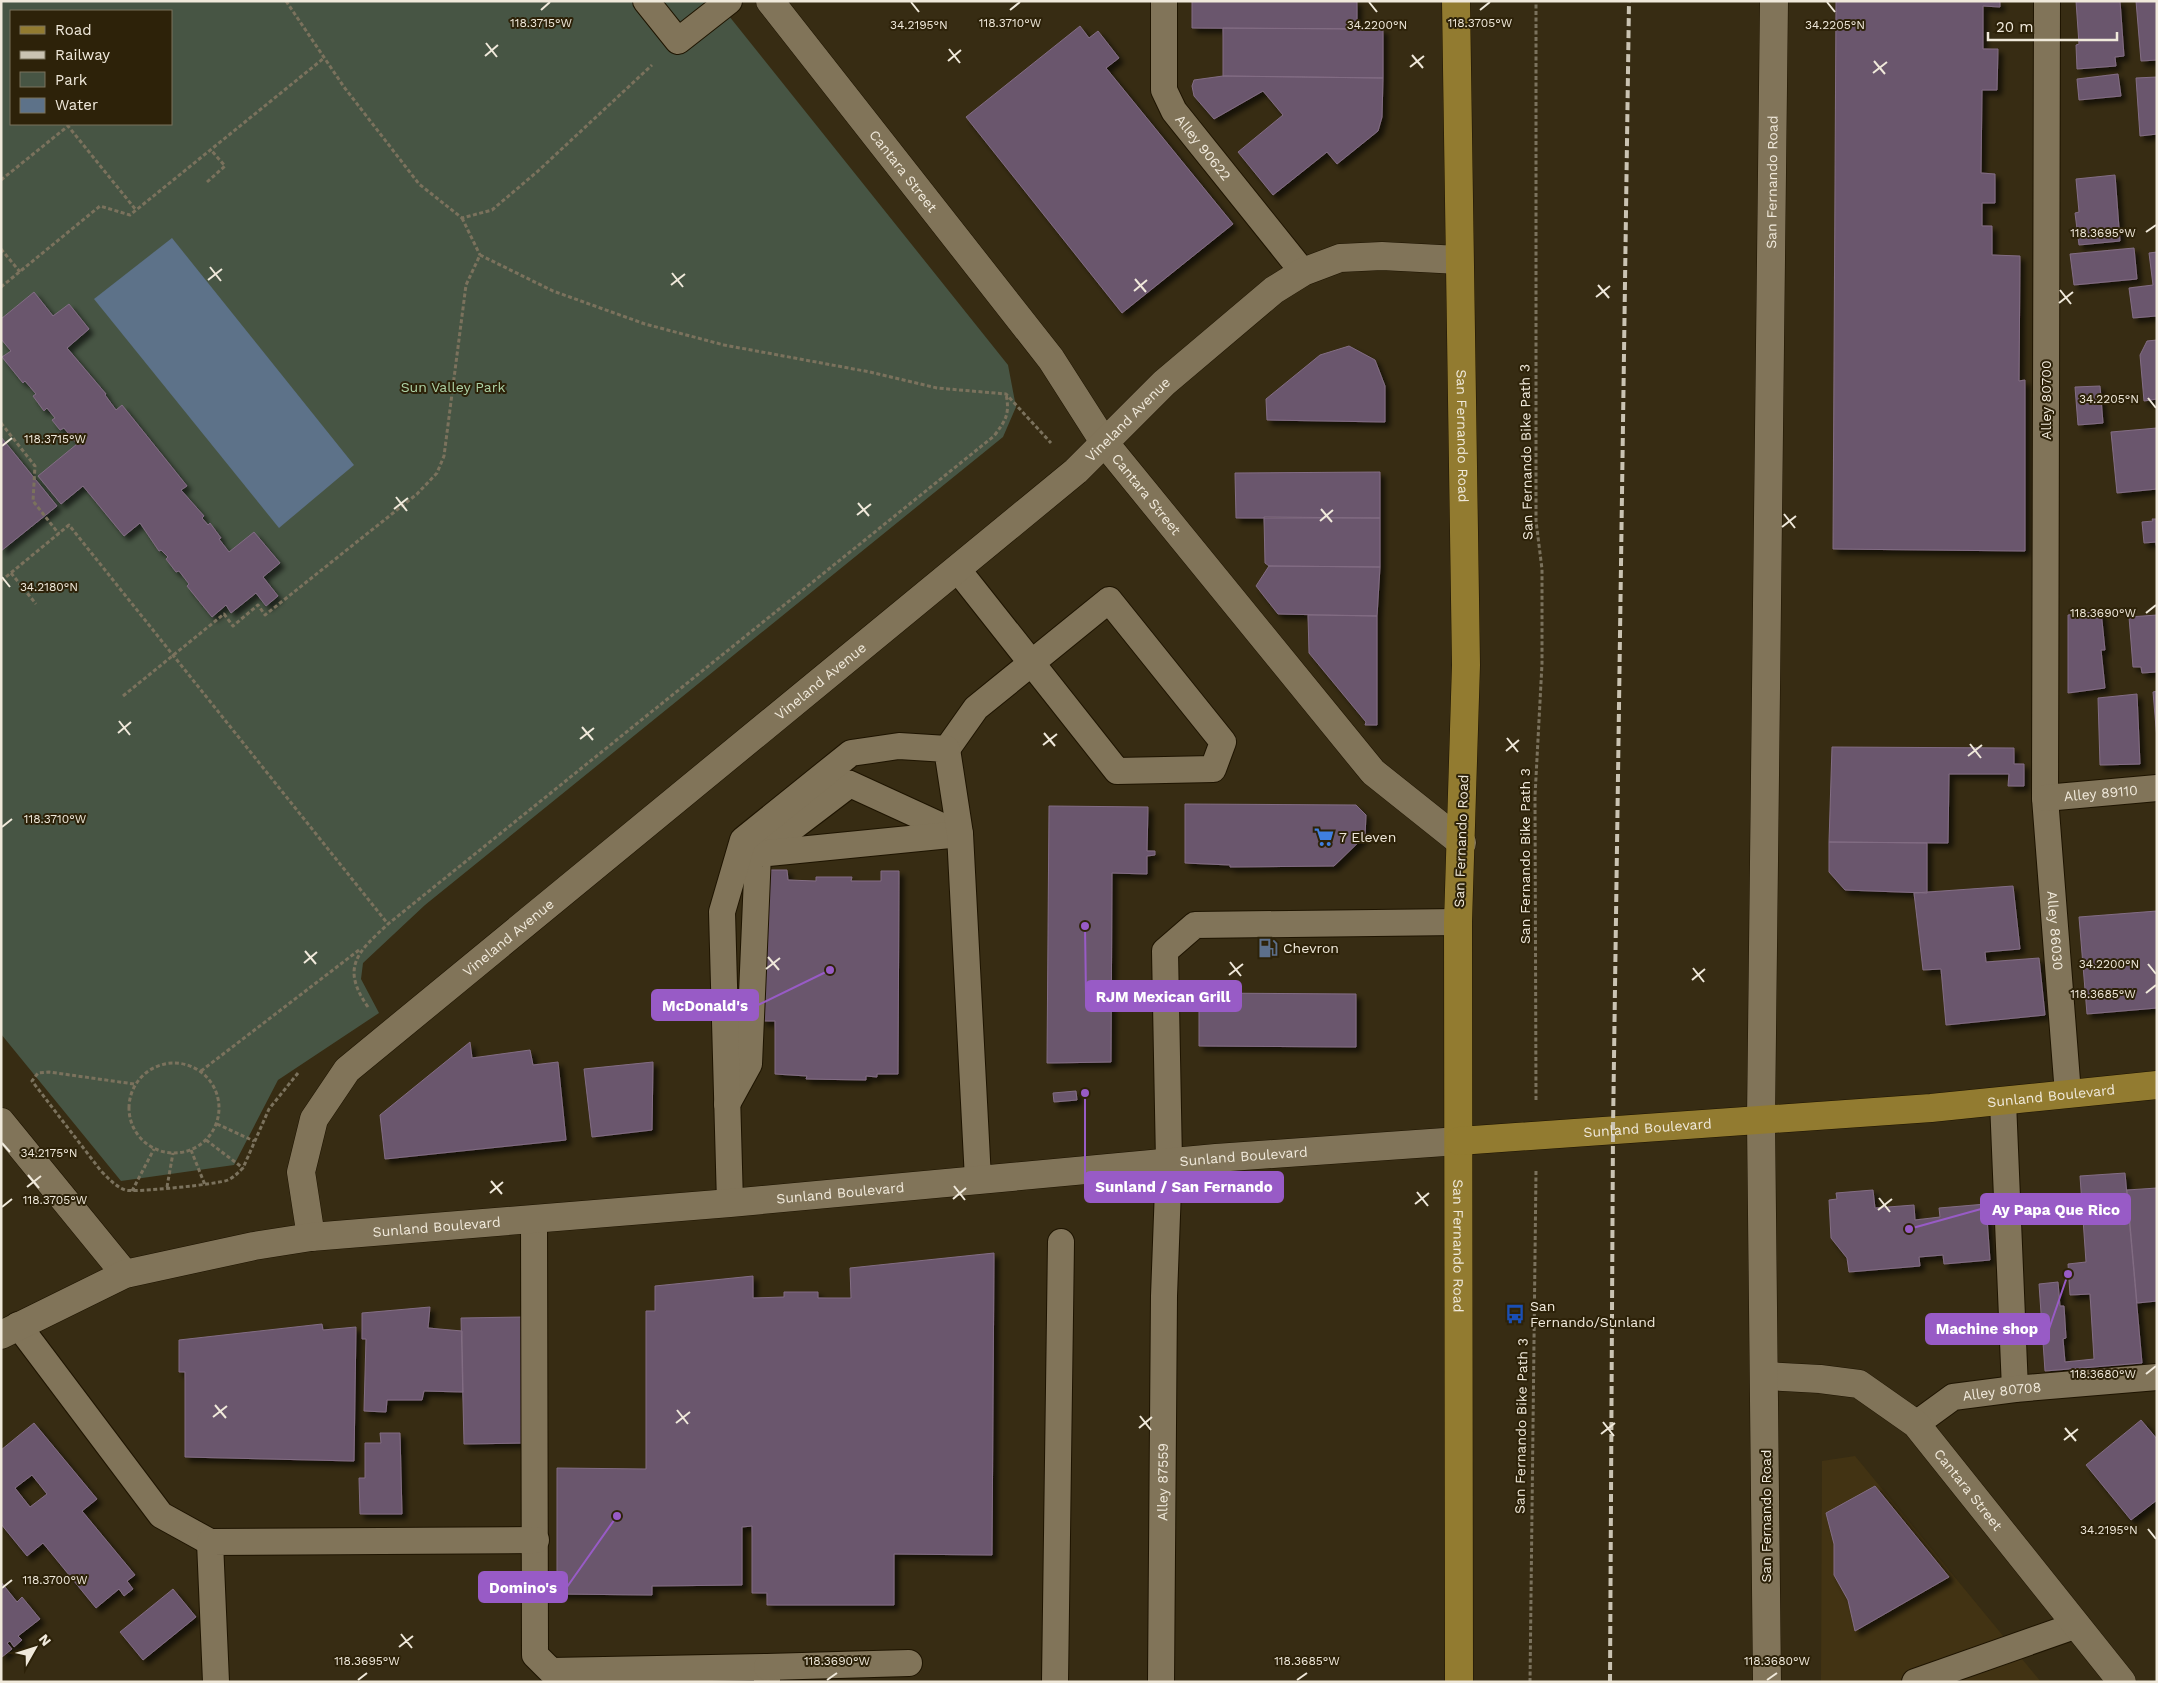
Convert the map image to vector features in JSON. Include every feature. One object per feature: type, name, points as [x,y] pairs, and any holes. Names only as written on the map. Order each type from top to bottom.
[{"type":"main road","name":"San Fernando Road","points":[[1456,1],[1466,665],[1462,843],[1458,922],[1458,1682]]},
{"type":"main road","name":"Sunland Boulevard","points":[[1459,1141],[2003,1102],[2157,1085]]},
{"type":"street","name":"Cantara Street","points":[[770,1],[1051,359],[1104,442],[1373,772],[1462,843]]},
{"type":"street","name":"San Fernando Road","points":[[1766,1682],[1762,1120],[1774,1]]},
{"type":"street","name":"Vineland Avenue","points":[[311,1237],[301,1172],[314,1119],[347,1070],[958,570],[1076,471],[1164,383],[1274,290],[1303,272],[1340,258],[1382,256],[1459,260]]},
{"type":"street","points":[[1,1122],[125,1274],[10,1330]]},
{"type":"street","name":"Sunland Boulevard","points":[[125,1274],[254,1246],[311,1237],[730,1203],[1169,1162],[1459,1141]]},
{"type":"street","name":"Cantara Street","points":[[1765,1376],[1820,1379],[1859,1384],[1916,1424],[2122,1682]]},
{"type":"lane","points":[[646,1],[678,41],[729,1]]},
{"type":"lane","name":"Alley 90622","points":[[1164,1],[1164,90],[1174,111],[1303,272]]},
{"type":"lane","name":"Alley 80700","points":[[2045,798],[2047,1]]},
{"type":"lane","points":[[958,570],[1031,662],[1117,771],[1213,769],[1223,742],[1109,600],[1031,662],[976,708],[947,749],[960,834],[978,1179]]},
{"type":"lane","points":[[730,1203],[722,912],[743,840],[851,753],[899,746],[947,749]]},
{"type":"lane","points":[[758,854],[850,784],[960,834]]},
{"type":"lane","name":"Alley 89110","points":[[2045,798],[2157,788]]},
{"type":"lane","name":"Alley 86030","points":[[2045,798],[2068,1094]]},
{"type":"lane","points":[[758,854],[960,834]]},
{"type":"lane","points":[[727,1104],[750,1064],[758,854]]},
{"type":"lane","name":"Alley 87559","points":[[1161,1682],[1164,1296],[1169,1162],[1165,952],[1195,924],[1458,922]]},
{"type":"lane","points":[[2003,1102],[2015,1389]]},
{"type":"lane","points":[[534,1219],[535,1655],[551,1671],[767,1674],[909,1663]]},
{"type":"lane","points":[[1055,1682],[1061,1242]]},
{"type":"lane","points":[[10,1330],[161,1515],[210,1542],[536,1540]]},
{"type":"lane","name":"Alley 80708","points":[[1916,1424],[1954,1397],[2015,1389],[2157,1377]]},
{"type":"lane","points":[[210,1542],[216,1682]]},
{"type":"lane","points":[[1915,1682],[2077,1625]]},
{"type":"path","points":[[286,1],[324,58],[419,184],[462,218],[480,255],[553,291],[645,324],[724,346],[870,372],[937,388],[1006,394],[1076,471]]},
{"type":"path","name":"San Fernando Bike Path 3","points":[[1530,1682],[1536,1135],[1535,796],[1542,664],[1542,569],[1536,521],[1536,1]]},
{"type":"path","points":[[462,218],[492,210],[538,171],[678,41]]},
{"type":"path","points":[[1,287],[100,206],[130,215],[324,58]]},
{"type":"path","points":[[1,180],[68,126],[136,210]]},
{"type":"path","points":[[207,182],[225,166],[211,150]]},
{"type":"path","points":[[1,249],[20,272]]},
{"type":"path","points":[[124,696],[224,614],[232,626],[258,605],[265,615],[417,494],[438,473],[444,456],[466,285],[480,255]]},
{"type":"path","points":[[201,1071],[360,949],[388,924],[994,436],[1009,410],[1006,394]]},
{"type":"path","points":[[1,423],[35,466],[33,501],[59,534]]},
{"type":"path","points":[[1,581],[69,525],[388,924]]},
{"type":"path","points":[[11,573],[36,604]]},
{"type":"path","points":[[360,949],[354,967],[354,980],[356,988],[369,1009],[367,1015]]},
{"type":"path","points":[[172,1062],[187,1064],[201,1071],[212,1082],[218,1095],[220,1110],[217,1124],[206,1140],[191,1150],[173,1153],[154,1148],[143,1142],[134,1130],[129,1116],[128,1101],[134,1084],[143,1074],[156,1065],[172,1062]]},
{"type":"path","points":[[134,1084],[49,1072],[38,1073],[32,1081],[102,1171],[114,1184],[132,1192],[166,1187],[205,1185],[227,1180],[237,1175],[243,1168],[269,1109],[301,1070]]},
{"type":"path","points":[[217,1124],[254,1141]]},
{"type":"path","points":[[206,1140],[243,1168]]},
{"type":"path","points":[[132,1192],[154,1148]]},
{"type":"path","points":[[191,1150],[205,1185]]},
{"type":"path","points":[[166,1187],[173,1153]]},
{"type":"shaded area","points":[[1855,1456],[2041,1682],[1821,1682],[1822,1461]]},
{"type":"green space","name":"Sun Valley Park","points":[[1,1],[717,1],[1008,365],[1016,407],[1003,437],[425,905],[363,963],[361,979],[379,1013],[278,1080],[234,1165],[121,1181],[1,1034]]},
{"type":"water","points":[[172,238],[354,465],[279,528],[94,299]]},
{"type":"building","points":[[1192,1],[1357,1],[1357,29],[1192,28]]},
{"type":"building","points":[[1836,1],[2000,1],[2000,7],[1983,6],[1983,49],[1998,49],[1997,90],[1982,90],[1981,173],[1995,174],[1995,203],[1982,203],[1982,226],[1992,226],[1992,255],[2020,256],[2019,381],[2025,380],[2025,551],[1833,549]]},
{"type":"building","points":[[2076,1],[2120,1],[2124,56],[2115,57],[2116,66],[2077,69],[2076,45],[2079,44]]},
{"type":"building","points":[[2136,1],[2157,1],[2157,60],[2141,61]]},
{"type":"building","points":[[1080,26],[1089,38],[1098,31],[1119,58],[1106,68],[1233,224],[1122,313],[966,117]]},
{"type":"building","points":[[1223,28],[1383,29],[1383,78],[1223,76]]},
{"type":"building","points":[[2118,74],[2121,96],[2079,100],[2077,79]]},
{"type":"building","points":[[1223,76],[1383,78],[1382,117],[1378,131],[1337,164],[1327,152],[1273,195],[1238,152],[1283,115],[1263,91],[1214,119],[1194,96],[1192,86],[1194,80]]},
{"type":"building","points":[[2157,77],[2157,134],[2140,136],[2136,78]]},
{"type":"building","points":[[2115,175],[2120,241],[2079,245],[2075,213],[2079,212],[2076,179]]},
{"type":"building","points":[[2134,248],[2137,279],[2074,285],[2070,254]]},
{"type":"building","points":[[2157,252],[2157,318],[2156,316],[2133,318],[2129,288],[2153,285],[2149,253]]},
{"type":"building","points":[[34,292],[53,316],[69,304],[89,329],[67,348],[106,394],[116,410],[122,405],[187,486],[181,490],[204,516],[202,518],[208,525],[210,523],[229,552],[254,532],[280,563],[263,577],[278,596],[266,606],[256,593],[231,613],[226,605],[212,617],[187,586],[189,584],[179,571],[176,572],[166,559],[168,557],[161,550],[159,551],[140,523],[124,536],[83,486],[61,504],[38,476],[77,444],[64,428],[60,430],[52,420],[55,418],[47,408],[44,411],[33,396],[36,394],[25,381],[23,383],[2,357],[11,351],[1,339],[1,319]]},
{"type":"building","points":[[2157,340],[2157,399],[2144,401],[2140,355],[2147,341]]},
{"type":"building","points":[[1349,346],[1375,360],[1385,386],[1385,422],[1267,420],[1266,399],[1320,355]]},
{"type":"building","points":[[2100,386],[2103,423],[2078,425],[2075,387]]},
{"type":"building","points":[[2157,428],[2157,489],[2117,493],[2111,432]]},
{"type":"building","points":[[1,437],[57,506],[1,551]]},
{"type":"building","points":[[1380,472],[1380,518],[1236,518],[1235,473]]},
{"type":"building","points":[[1264,517],[1380,518],[1380,567],[1269,566],[1265,563]]},
{"type":"building","points":[[2152,519],[2157,519],[2157,550],[2156,542],[2144,543],[2142,522],[2153,521]]},
{"type":"building","points":[[1269,566],[1380,567],[1377,616],[1278,614],[1256,586]]},
{"type":"building","points":[[2101,611],[2105,650],[2101,650],[2105,688],[2068,693],[2068,615]]},
{"type":"building","points":[[1308,615],[1377,616],[1377,725],[1365,725],[1366,722],[1309,653]]},
{"type":"building","points":[[2157,615],[2156,672],[2142,673],[2141,667],[2133,667],[2129,617]]},
{"type":"building","points":[[2157,691],[2157,739],[2153,692]]},
{"type":"building","points":[[2137,694],[2140,764],[2100,765],[2098,698]]},
{"type":"building","points":[[1832,747],[2014,748],[2014,764],[2024,764],[2024,786],[2008,786],[2009,774],[1949,774],[1948,843],[1829,842]]},
{"type":"building","points":[[1185,804],[1356,805],[1366,815],[1365,836],[1334,866],[1230,867],[1230,865],[1185,863]]},
{"type":"building","points":[[1049,806],[1148,807],[1147,851],[1155,851],[1155,855],[1147,856],[1147,874],[1112,873],[1111,1062],[1047,1063]]},
{"type":"building","points":[[1829,842],[1927,843],[1927,893],[1845,890],[1829,872]]},
{"type":"building","points":[[768,870],[787,870],[788,880],[816,881],[816,877],[852,877],[851,881],[881,881],[881,871],[899,871],[898,1074],[877,1074],[877,1077],[866,1076],[866,1080],[806,1079],[807,1076],[775,1074],[775,1021],[762,1021]]},
{"type":"building","points":[[2013,886],[2020,949],[1985,952],[1986,962],[2039,958],[2045,1015],[1946,1025],[1941,969],[1923,970],[1914,893]]},
{"type":"building","points":[[2157,911],[2157,1008],[2087,1014],[2079,917]]},
{"type":"building","points":[[1199,993],[1356,994],[1356,1047],[1199,1046]]},
{"type":"building","points":[[470,1042],[472,1058],[530,1050],[533,1065],[558,1062],[566,1140],[385,1159],[380,1115]]},
{"type":"building","points":[[653,1062],[652,1130],[592,1137],[584,1069]]},
{"type":"building","points":[[1076,1091],[1077,1100],[1054,1102],[1053,1093]]},
{"type":"building","points":[[2125,1173],[2142,1363],[2045,1371],[2039,1284],[2058,1282],[2060,1306],[2064,1306],[2066,1338],[2063,1339],[2065,1362],[2094,1359],[2090,1294],[2070,1295],[2068,1264],[2086,1262],[2080,1176]]},
{"type":"building","points":[[2157,1188],[2157,1301],[2137,1303],[2127,1190]]},
{"type":"building","points":[[1873,1190],[1875,1208],[1914,1205],[1915,1220],[1940,1217],[1939,1208],[1986,1204],[1990,1260],[1944,1264],[1943,1255],[1919,1257],[1920,1266],[1849,1272],[1847,1258],[1831,1238],[1829,1200],[1837,1199],[1836,1193]]},
{"type":"building","points":[[994,1253],[992,1555],[894,1554],[894,1605],[767,1605],[767,1593],[752,1593],[752,1526],[742,1527],[742,1585],[652,1586],[652,1595],[557,1594],[557,1468],[646,1469],[646,1311],[655,1311],[655,1286],[753,1276],[753,1298],[784,1297],[784,1292],[818,1292],[818,1298],[851,1298],[850,1268]]},
{"type":"building","points":[[430,1307],[428,1328],[462,1331],[463,1392],[424,1391],[422,1400],[387,1400],[386,1412],[364,1411],[366,1339],[362,1339],[362,1313]]},
{"type":"building","points":[[524,1317],[527,1443],[464,1444],[461,1318]]},
{"type":"building","points":[[322,1324],[323,1330],[356,1327],[354,1461],[185,1457],[185,1372],[179,1372],[179,1340]]},
{"type":"building","points":[[2141,1420],[2157,1439],[2157,1500],[2131,1520],[2086,1465]]},
{"type":"building","points":[[34,1423],[97,1499],[82,1511],[135,1575],[127,1581],[133,1589],[124,1596],[119,1589],[96,1608],[43,1543],[27,1556],[1,1524],[1,1450]],"holes":[[[32,1475],[47,1494],[30,1507],[15,1488]]]},
{"type":"building","points":[[380,1433],[400,1433],[402,1514],[360,1514],[359,1478],[365,1478],[365,1443],[381,1443]]},
{"type":"building","points":[[1875,1486],[1949,1577],[1855,1631],[1848,1600],[1834,1575],[1834,1544],[1826,1513]]},
{"type":"building","points":[[1,1582],[17,1602],[22,1597],[40,1619],[18,1636],[22,1640],[14,1647],[10,1641],[7,1643],[12,1649],[2,1657]]},
{"type":"building","points":[[173,1589],[196,1617],[143,1660],[120,1632]]},
{"type":"railway","points":[[1610,1682],[1613,1129],[1629,1]]},
{"type":"place","name":"7 Eleven","points":[[1324,837]]},
{"type":"place","name":"RJM Mexican Grill","points":[[1085,926]]},
{"type":"place","name":"Chevron","points":[[1268,948]]},
{"type":"place","name":"McDonald's","points":[[830,970]]},
{"type":"place","name":"Sunland / San Fernando","points":[[1085,1093]]},
{"type":"place","name":"Ay Papa Que Rico","points":[[1909,1229]]},
{"type":"place","name":"Machine shop","points":[[2068,1274]]},
{"type":"place","name":"San Fernando/Sunland","points":[[1515,1314]]},
{"type":"place","name":"Domino's","points":[[617,1516]]}]
